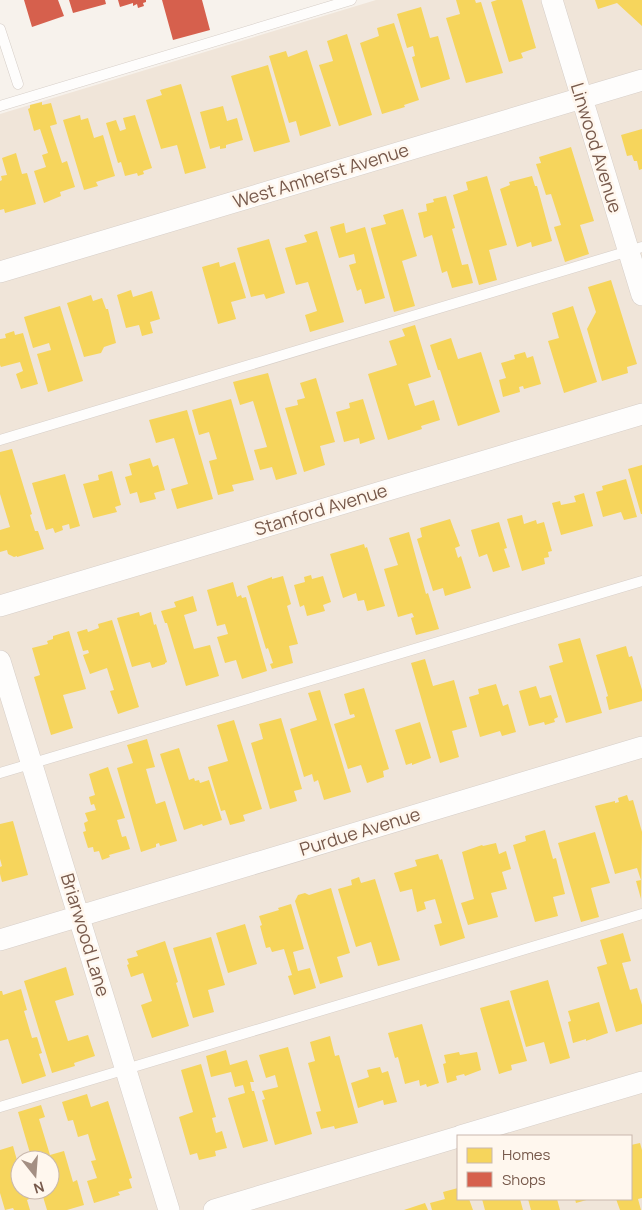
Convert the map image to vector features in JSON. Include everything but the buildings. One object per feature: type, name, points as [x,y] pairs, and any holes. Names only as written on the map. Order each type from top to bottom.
[{"type":"street","name":"Linwood Avenue","points":[[552,0],[581,98],[635,250],[642,295]]},
{"type":"street","name":"West Amherst Avenue","points":[[0,272],[642,80]]},
{"type":"street","name":"Stanford Avenue","points":[[0,606],[642,414]]},
{"type":"street","name":"Briarwood Lane","points":[[0,661],[169,1210]]},
{"type":"street","name":"Purdue Avenue","points":[[0,940],[642,747]]},
{"type":"street","points":[[466,1135],[642,1082]]},
{"type":"street","points":[[214,1210],[457,1138]]},
{"type":"lane","points":[[0,106],[351,0]]},
{"type":"lane","points":[[0,29],[18,84]]},
{"type":"lane","points":[[0,440],[635,250]]},
{"type":"lane","points":[[0,773],[642,581]]},
{"type":"lane","points":[[0,1107],[642,914]]},
{"type":"shaded area","points":[[376,0],[642,0],[642,1210],[0,1210],[0,114]]}]
